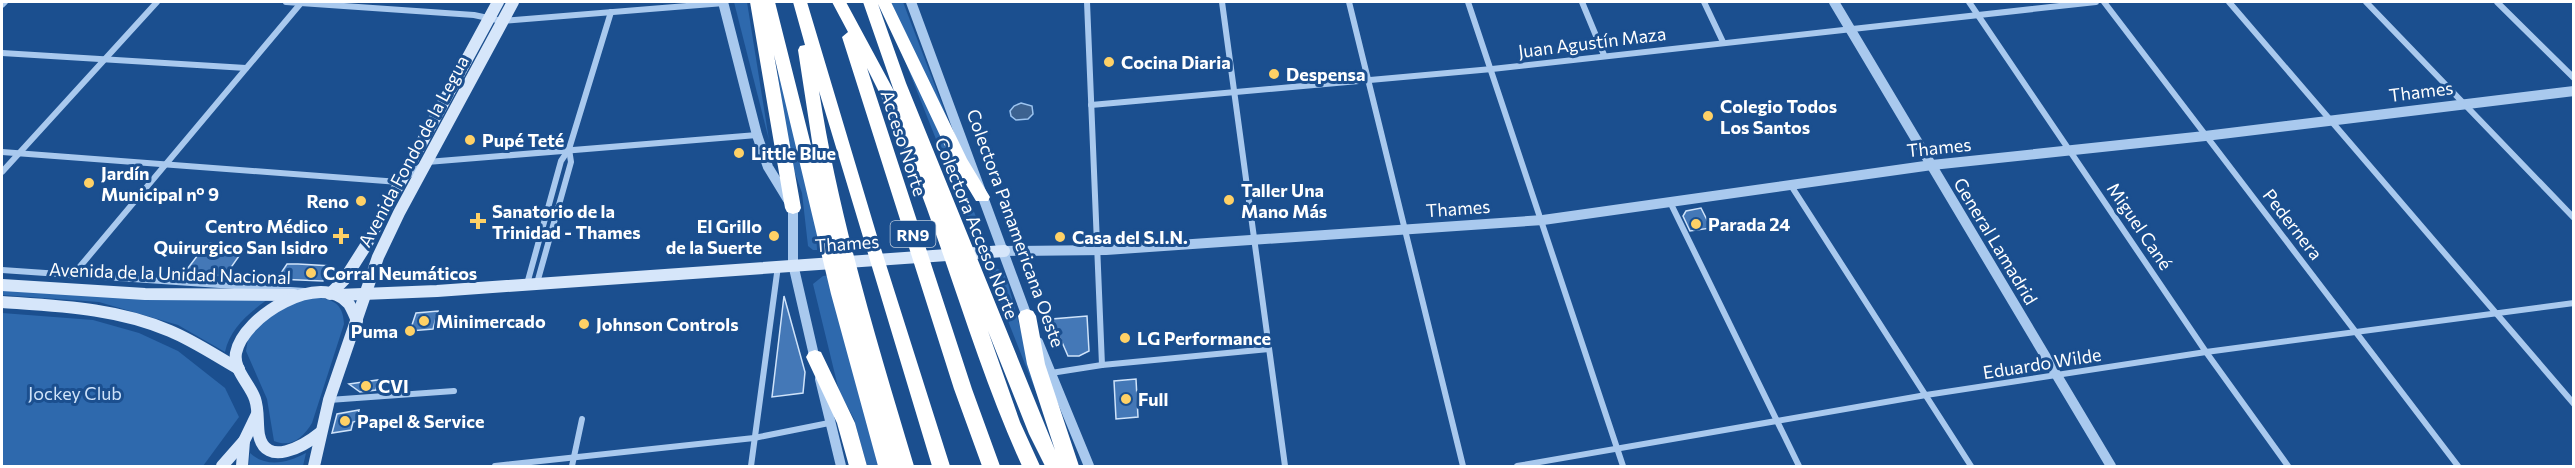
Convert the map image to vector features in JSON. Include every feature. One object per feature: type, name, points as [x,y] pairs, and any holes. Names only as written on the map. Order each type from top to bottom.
[{"type":"highway","points":[[757,2],[792,208]]},
{"type":"highway","points":[[768,2],[840,294],[887,466]]},
{"type":"highway","points":[[799,2],[817,132],[830,194],[851,282],[904,466]]},
{"type":"highway","name":"RN9","points":[[799,2],[941,466]]},
{"type":"highway","points":[[838,2],[894,106],[947,237],[1011,422],[1031,466]]},
{"type":"highway","name":"Acceso Norte","points":[[838,2],[963,389],[991,466]]},
{"type":"highway","name":"Colectora Acceso Norte","points":[[870,2],[907,105],[1038,434],[1054,466]]},
{"type":"highway","points":[[884,2],[960,161],[982,197]]},
{"type":"highway","points":[[1027,316],[1036,364],[1070,466]]},
{"type":"highway","points":[[815,357],[846,423],[858,466]]},
{"type":"main road","name":"Avenida Fondo de la Legua","points":[[330,294],[350,272],[498,2]]},
{"type":"main road","name":"Avenida Fondo de la Legua","points":[[320,433],[378,257],[513,2]]},
{"type":"main road","name":"Thames","points":[[330,294],[365,295],[1004,251]]},
{"type":"main road","name":"Avenida de la Unidad Nacional","points":[[2,285],[146,294],[330,294]]},
{"type":"main road","points":[[330,294],[354,309],[357,322]]},
{"type":"main road","points":[[301,295],[273,307],[250,326],[240,341],[236,355],[239,369],[255,401],[260,442],[271,453],[278,455],[292,452],[320,433]]},
{"type":"main road","name":"Avenida de la Unidad Nacional","points":[[2,302],[96,309],[133,317],[171,331],[239,369]]},
{"type":"main road","points":[[222,466],[244,441],[257,413]]},
{"type":"main road","points":[[313,466],[320,433]]},
{"type":"main road","points":[[242,466],[244,441]]},
{"type":"street","points":[[2,5],[5,2]]},
{"type":"street","points":[[2,172],[16,153],[157,2]]},
{"type":"street","points":[[286,2],[490,16],[502,21],[724,2],[757,135],[768,167],[792,208],[794,264],[829,423],[841,466]]},
{"type":"street","name":"Colectora Panamericana Oeste","points":[[911,2],[1027,316],[1089,466]]},
{"type":"street","points":[[1087,2],[1102,365]]},
{"type":"street","points":[[1222,2],[1286,466]]},
{"type":"street","points":[[1349,2],[1462,466]]},
{"type":"street","points":[[1468,2],[1543,220],[1623,466]]},
{"type":"street","points":[[1582,2],[1604,56]]},
{"type":"street","points":[[1704,2],[1724,42]]},
{"type":"street","name":"General Lamadrid","points":[[1834,2],[2111,466]]},
{"type":"street","name":"Miguel Cané","points":[[1969,2],[2206,352],[2288,466]]},
{"type":"street","name":"Juan Agustín Maza","points":[[1091,105],[1492,69],[2096,2]]},
{"type":"street","name":"Pedernera","points":[[2104,2],[2359,333],[2458,466]]},
{"type":"street","points":[[2229,2],[2574,404]]},
{"type":"street","points":[[2366,2],[2574,218]]},
{"type":"street","points":[[2497,2],[2574,78]]},
{"type":"street","points":[[72,276],[301,3]]},
{"type":"street","points":[[532,284],[561,162],[569,149],[611,12]]},
{"type":"street","points":[[2,53],[246,68]]},
{"type":"street","name":"Thames","points":[[1004,251],[1097,250],[1254,241],[1543,220],[1932,165],[2205,136],[2574,91]]},
{"type":"street","points":[[2,152],[399,182],[427,162],[757,135]]},
{"type":"street","points":[[532,284],[571,162],[569,149]]},
{"type":"street","points":[[1790,184],[1971,466]]},
{"type":"street","points":[[1670,202],[1799,466]]},
{"type":"street","points":[[751,466],[778,266]]},
{"type":"street","points":[[2,270],[290,288],[330,294]]},
{"type":"street","name":"Eduardo Wilde","points":[[1517,466],[1926,395],[2206,352],[2574,303]]},
{"type":"street","points":[[1051,373],[1102,365],[1269,349]]},
{"type":"street","points":[[329,400],[454,391]]},
{"type":"street","points":[[573,463],[582,419]]},
{"type":"street","points":[[495,466],[573,463],[754,438],[829,423]]},
{"type":"green space","points":[[734,2],[747,2],[769,140]]},
{"type":"green space","points":[[889,2],[903,2],[948,120]]},
{"type":"green space","points":[[890,23],[944,139],[984,236],[981,241],[990,265],[1002,271],[1007,280],[1042,407]]},
{"type":"green space","points":[[774,45],[825,250],[813,250],[808,246],[802,193],[790,159]]},
{"type":"green space","points":[[831,275],[881,466],[867,466],[854,419],[839,391],[813,284],[823,276]]},
{"type":"green space","points":[[2,290],[268,299],[236,328],[225,352],[178,325],[99,302],[2,295]]},
{"type":"green space","points":[[312,297],[331,301],[339,306],[344,324],[312,423],[301,437],[291,442],[280,443],[274,441],[267,399],[246,351],[248,339],[254,327],[280,307]]},
{"type":"green space","name":"Jockey Club","points":[[2,313],[93,320],[139,333],[178,351],[225,388],[239,417],[203,466],[2,466]]},
{"type":"green space","points":[[250,453],[263,461],[277,462],[306,453],[303,466],[249,466]]},
{"type":"shaded area","points":[[1021,103],[1032,106],[1033,114],[1028,119],[1016,120],[1011,116],[1010,111]]},
{"type":"building","name":"Parada 24","points":[[1701,208],[1711,228],[1690,231],[1683,216],[1686,211]]},
{"type":"building","points":[[207,243],[246,246],[225,276],[185,272]]},
{"type":"building","name":"Corral Neumáticos","points":[[287,264],[332,266],[323,281],[277,279]]},
{"type":"building","points":[[784,296],[805,372],[803,393],[772,397]]},
{"type":"building","name":"Minimercado","points":[[438,311],[433,329],[410,331],[416,313]]},
{"type":"building","points":[[1087,316],[1089,351],[1079,356],[1068,356],[1052,319]]},
{"type":"building","name":"Full","points":[[1136,379],[1138,417],[1116,419],[1114,381]]},
{"type":"building","name":"CVI","points":[[378,380],[376,390],[360,392],[349,384]]},
{"type":"building","name":"Papel & Service","points":[[359,410],[357,421],[353,422],[351,430],[332,433],[337,414]]},
{"type":"place","name":"Cocina Diaria","points":[[1109,62]]},
{"type":"place","name":"Despensa","points":[[1274,74]]},
{"type":"place","name":"Colegio Todos Los Santos","points":[[1708,116]]},
{"type":"place","name":"Pupé Teté","points":[[470,140]]},
{"type":"place","name":"Little Blue","points":[[739,153]]},
{"type":"place","name":"Jardín Municipal nº 9","points":[[89,183]]},
{"type":"place","name":"Taller Una Mano Más","points":[[1229,200]]},
{"type":"place","name":"Reno","points":[[361,201]]},
{"type":"place","name":"Sanatorio de la Trinidad - Thames","points":[[478,221]]},
{"type":"place","name":"Parada 24","points":[[1696,224]]},
{"type":"place","name":"Centro Médico Quirurgico San Isidro","points":[[341,236]]},
{"type":"place","name":"El Grillo de la Suerte","points":[[774,236]]},
{"type":"place","name":"Casa del S.I.N.","points":[[1060,237]]},
{"type":"place","name":"Corral Neumáticos","points":[[311,273]]},
{"type":"place","name":"Minimercado","points":[[424,321]]},
{"type":"place","name":"Johnson Controls","points":[[584,324]]},
{"type":"place","name":"Puma","points":[[410,331]]},
{"type":"place","name":"LG Performance","points":[[1125,338]]},
{"type":"place","name":"CVI","points":[[366,386]]},
{"type":"place","name":"Full","points":[[1126,399]]},
{"type":"place","name":"Papel & Service","points":[[345,421]]}]
